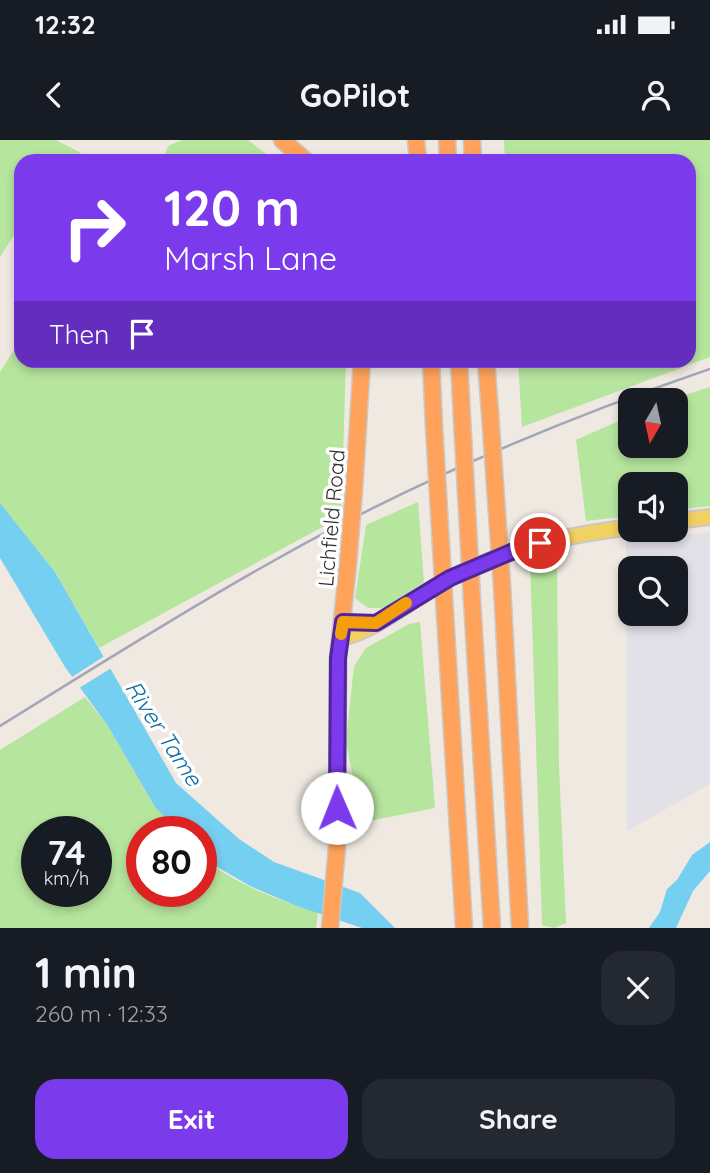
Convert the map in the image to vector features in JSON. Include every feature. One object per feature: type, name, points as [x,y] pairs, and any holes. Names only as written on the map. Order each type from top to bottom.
[{"type":"highway","points":[[282,140],[298,154]]},
{"type":"highway","name":"Lichfield Road","points":[[330,928],[337,847],[336,740],[342,630],[355,490],[362,368]]},
{"type":"highway","points":[[430,368],[464,928]]},
{"type":"highway","points":[[459,368],[492,928]]},
{"type":"highway","points":[[487,368],[502,584],[520,928]]},
{"type":"main road","points":[[688,520],[710,517]]},
{"type":"main road","points":[[342,630],[360,634],[450,578],[523,547],[557,538],[618,529]]},
{"type":"shaded area","points":[[710,532],[710,784],[627,831],[626,626],[688,626],[688,556],[626,556],[626,542],[688,542],[688,535]]},
{"type":"green space","points":[[0,140],[56,140],[81,153],[14,154],[14,235],[0,257]]},
{"type":"green space","points":[[182,140],[248,140],[266,154],[165,154],[168,146]]},
{"type":"green space","points":[[504,140],[710,140],[710,357],[696,362],[696,154],[505,154]]},
{"type":"green space","points":[[14,350],[14,368],[346,368],[341,517],[99,648],[55,572],[0,503],[0,372]]},
{"type":"green space","points":[[518,368],[680,368],[627,388],[618,388],[618,391],[522,427]]},
{"type":"green space","points":[[710,387],[710,506],[688,509],[688,472],[618,472],[618,517],[586,521],[576,440],[618,421],[618,458],[688,458],[688,394]]},
{"type":"green space","points":[[418,502],[424,582],[385,608],[368,608],[355,598],[366,525]]},
{"type":"green space","points":[[546,557],[557,567],[559,766],[566,923],[554,928],[542,925],[530,561]]},
{"type":"green space","points":[[420,622],[435,808],[374,820],[361,819],[346,741],[354,666],[366,648],[409,624]]},
{"type":"green space","points":[[85,697],[108,726],[155,807],[164,816],[126,816],[126,907],[217,907],[217,868],[240,882],[288,903],[318,912],[316,928],[0,928],[0,750]]},
{"type":"water","points":[[0,503],[55,572],[176,783],[213,816],[164,816],[155,807],[108,726],[65,667],[0,558]]},
{"type":"water","points":[[217,819],[239,839],[274,862],[360,893],[395,928],[362,928],[297,906],[250,886],[217,867]]},
{"type":"water","points":[[710,842],[710,871],[693,891],[676,928],[649,928],[660,912],[667,889],[677,880],[692,855]]},
{"type":"pier","points":[[106,655],[113,667],[76,690],[69,679]]},
{"type":"railway","points":[[0,726],[234,583],[375,507],[540,432],[710,369]]},
{"type":"slow traffic","points":[[341,634],[343,622],[376,623],[406,603]]},
{"type":"route","points":[[337,808],[338,658],[343,622],[376,623],[450,578],[523,547],[540,543]]},
{"type":"water label","name":"River Tame","points":[[164,733]]}]
